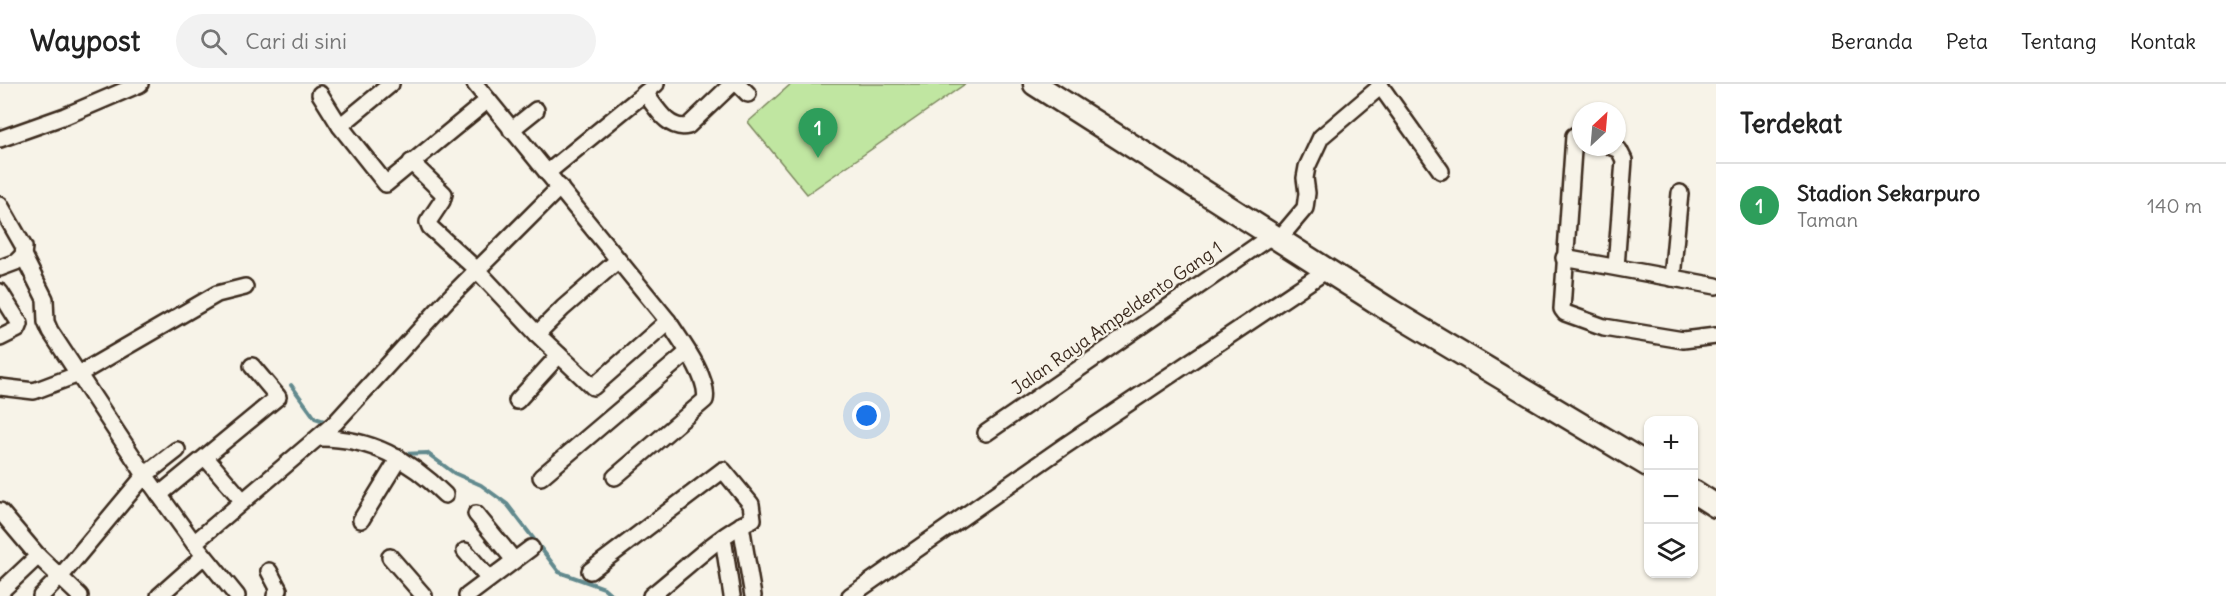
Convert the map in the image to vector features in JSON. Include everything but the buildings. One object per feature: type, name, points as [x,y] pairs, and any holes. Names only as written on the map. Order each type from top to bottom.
[{"type":"main road","points":[[1035,84],[1275,238],[1644,463]]},
{"type":"main road","points":[[1698,495],[1716,506]]},
{"type":"street","points":[[0,139],[111,90],[140,84]]},
{"type":"street","points":[[340,126],[391,84]]},
{"type":"street","points":[[475,84],[668,321],[688,352],[706,388],[705,400],[615,477]]},
{"type":"street","points":[[547,173],[651,89],[670,123],[681,128],[688,126],[732,84]]},
{"type":"street","points":[[1380,85],[1441,171]]},
{"type":"street","name":"Jalan Raya Ampeldento Gang 1","points":[[986,433],[1275,238],[1305,208],[1307,167],[1321,137],[1380,85]]},
{"type":"street","points":[[320,94],[340,126],[386,184],[488,100]]},
{"type":"street","points":[[511,130],[536,110]]},
{"type":"street","points":[[1572,156],[1564,258],[1562,309],[1565,313],[1604,327],[1683,340],[1716,334]]},
{"type":"street","points":[[1616,267],[1624,160],[1622,156]]},
{"type":"street","points":[[411,162],[444,194],[428,222],[537,334],[593,387],[668,321]]},
{"type":"street","points":[[194,543],[327,431],[447,300],[560,188]]},
{"type":"street","points":[[1672,278],[1680,193]]},
{"type":"street","points":[[0,206],[24,247],[23,255],[45,299],[46,322],[50,331],[159,495],[237,596]]},
{"type":"street","points":[[0,268],[16,262],[23,255]]},
{"type":"street","points":[[1564,258],[1716,286]]},
{"type":"street","points":[[537,334],[563,308],[618,261]]},
{"type":"street","points":[[850,596],[1063,447],[1327,270]]},
{"type":"street","points":[[0,387],[34,391],[79,374],[217,294],[245,287]]},
{"type":"street","points":[[0,292],[20,324],[18,329],[0,338]]},
{"type":"street","points":[[541,477],[688,352]]},
{"type":"street","points":[[517,401],[559,355]]},
{"type":"street","points":[[159,495],[283,392],[252,366]]},
{"type":"street","points":[[327,431],[335,438],[399,458],[420,471],[445,495]]},
{"type":"street","points":[[41,596],[60,577],[145,475],[177,450]]},
{"type":"street","points":[[206,458],[243,501]]},
{"type":"street","points":[[361,520],[399,458]]},
{"type":"street","points":[[590,571],[723,470],[751,504],[754,512],[753,519],[723,538],[651,596]]},
{"type":"street","points":[[0,511],[38,556],[80,596]]},
{"type":"street","points":[[476,514],[514,560]]},
{"type":"street","points":[[741,525],[753,596]]},
{"type":"street","points":[[723,538],[732,596]]},
{"type":"street","points":[[467,596],[531,548]]},
{"type":"street","points":[[465,551],[489,579]]},
{"type":"street","points":[[0,592],[38,556]]},
{"type":"street","points":[[159,596],[204,556]]},
{"type":"street","points":[[390,557],[424,596]]},
{"type":"street","points":[[269,571],[279,590],[275,596]]},
{"type":"green space","points":[[791,84],[965,84],[807,194],[748,122]]},
{"type":"waterway","points":[[291,385],[315,418],[330,423]]},
{"type":"waterway","points":[[402,454],[427,453],[454,473],[481,485],[507,504],[559,572],[604,588],[613,596]]},
{"type":"place","name":"Stadion Sekarpuro","points":[[818,158]]}]
